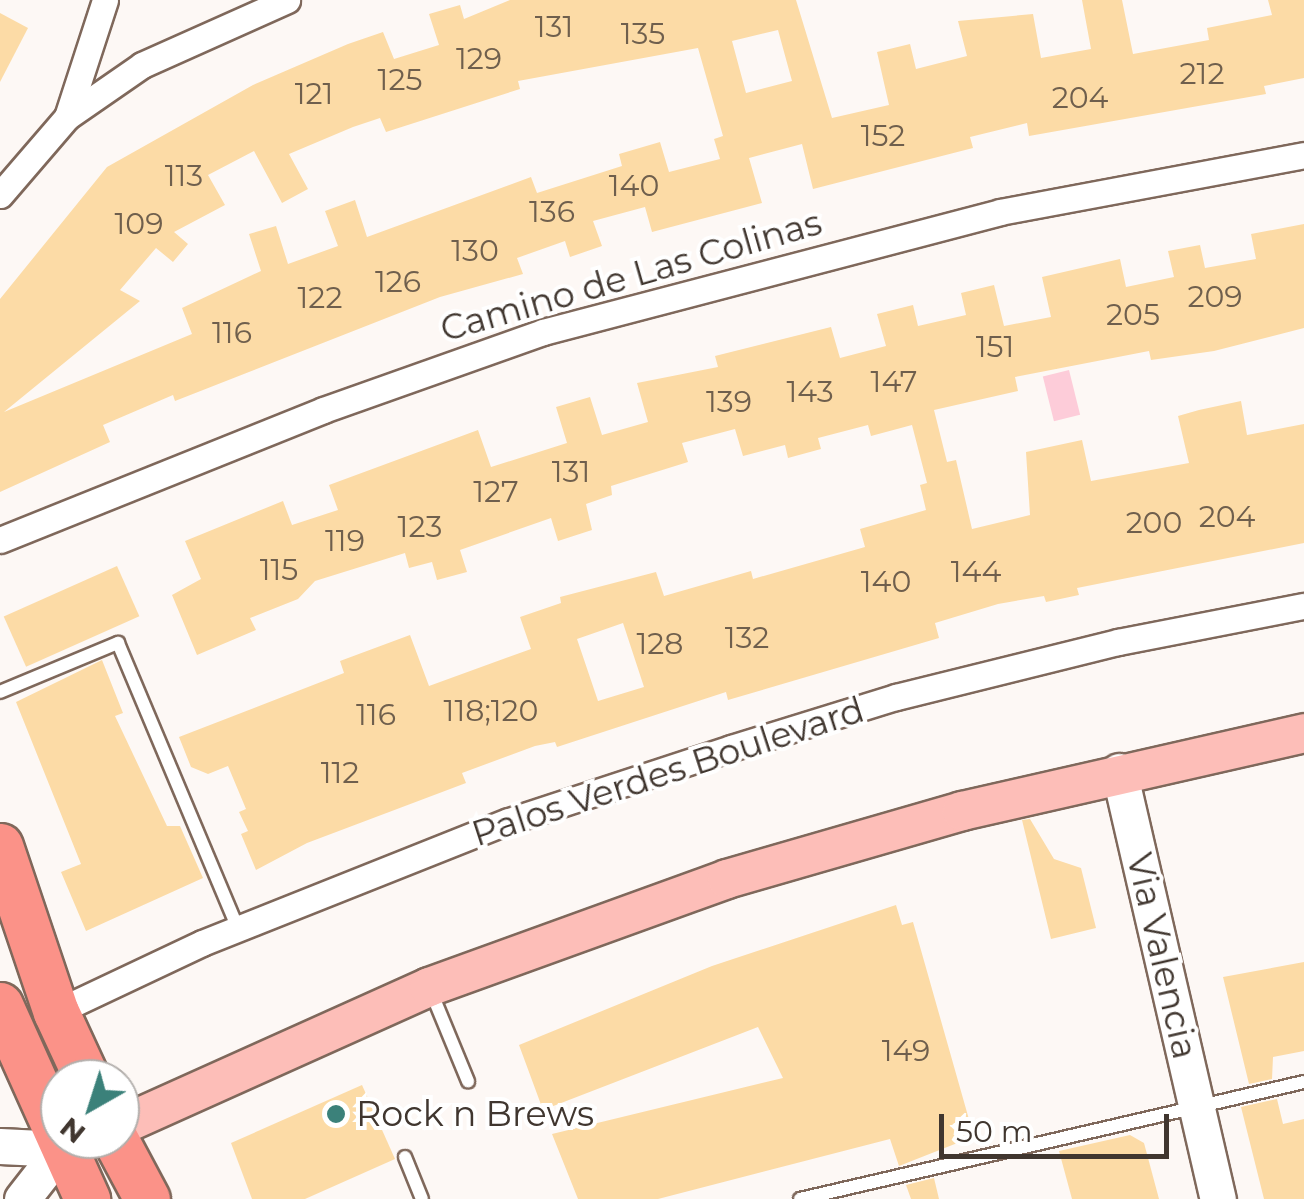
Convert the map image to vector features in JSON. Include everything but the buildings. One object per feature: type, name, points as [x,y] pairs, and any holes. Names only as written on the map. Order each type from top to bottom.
[{"type":"highway","points":[[0,846],[56,1012],[78,1059]]},
{"type":"highway","points":[[0,1005],[40,1080]]},
{"type":"highway","points":[[78,1159],[87,1199]]},
{"type":"highway","points":[[126,1159],[147,1199]]},
{"type":"main road","points":[[140,1117],[429,987],[727,879],[1119,771],[1304,733]]},
{"type":"street","points":[[68,118],[105,0]]},
{"type":"street","points":[[0,194],[68,118],[142,65],[287,0]]},
{"type":"street","name":"Camino de Las Colinas","points":[[0,540],[323,410],[543,332],[1000,212],[1304,155]]},
{"type":"street","name":"Palos Verdes Boulevard","points":[[56,1012],[238,929],[509,821],[896,697],[1118,642],[1304,606]]},
{"type":"street","name":"Via Valencia","points":[[1119,771],[1218,1199]]},
{"type":"street","points":[[0,1146],[40,1145]]},
{"type":"street","points":[[22,1199],[60,1159]]},
{"type":"lane","points":[[0,692],[118,643],[238,929]]},
{"type":"lane","points":[[429,987],[468,1081]]},
{"type":"lane","points":[[800,1199],[1304,1082]]},
{"type":"lane","points":[[405,1156],[422,1199]]},
{"type":"shaded area","points":[[1069,370],[1080,415],[1054,421],[1043,377]]},
{"type":"place","name":"Rock n Brews","points":[[336,1114]]}]
